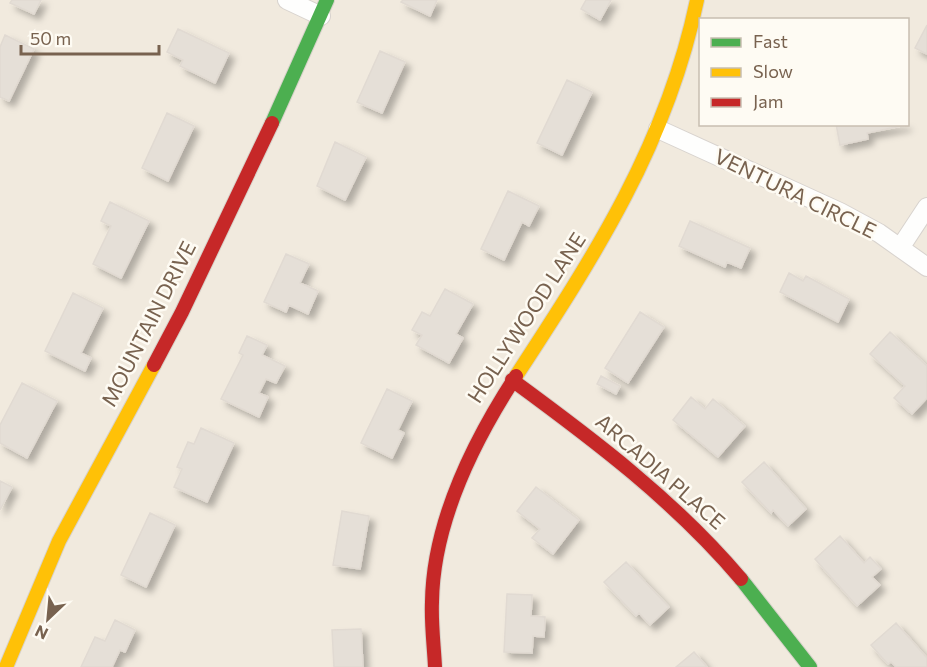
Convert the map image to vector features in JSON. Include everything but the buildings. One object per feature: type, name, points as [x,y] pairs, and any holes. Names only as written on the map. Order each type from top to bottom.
[{"type":"street","points":[[287,0],[324,8]]},
{"type":"street","name":"HOLLYWOOD LANE","points":[[435,667],[432,587],[440,538],[454,490],[479,433],[612,224],[658,129],[680,69],[697,0]]},
{"type":"street","name":"MOUNTAIN DRIVE","points":[[6,667],[67,524],[182,312],[324,8]]},
{"type":"street","name":"VENTURA CIRCLE","points":[[658,129],[840,212],[927,267]]},
{"type":"street","points":[[900,249],[927,207]]},
{"type":"street","name":"ARCADIA PLACE","points":[[512,380],[590,437],[660,495],[701,534],[810,667]]},
{"type":"shaded area","points":[[0,0],[927,0],[927,667],[0,667]]},
{"type":"traffic: fast","points":[[272,123],[327,0]]},
{"type":"traffic: fast","points":[[741,579],[810,667]]},
{"type":"traffic: slow","points":[[516,376],[600,242],[625,197],[667,102],[684,53],[697,0]]},
{"type":"traffic: slow","points":[[6,667],[59,541],[154,365]]},
{"type":"traffic: jam","points":[[154,365],[182,312],[272,123]]},
{"type":"traffic: jam","points":[[435,667],[432,627],[434,572],[448,513],[471,455],[516,376]]},
{"type":"traffic: jam","points":[[512,380],[573,425],[661,498],[689,523],[741,579]]}]
